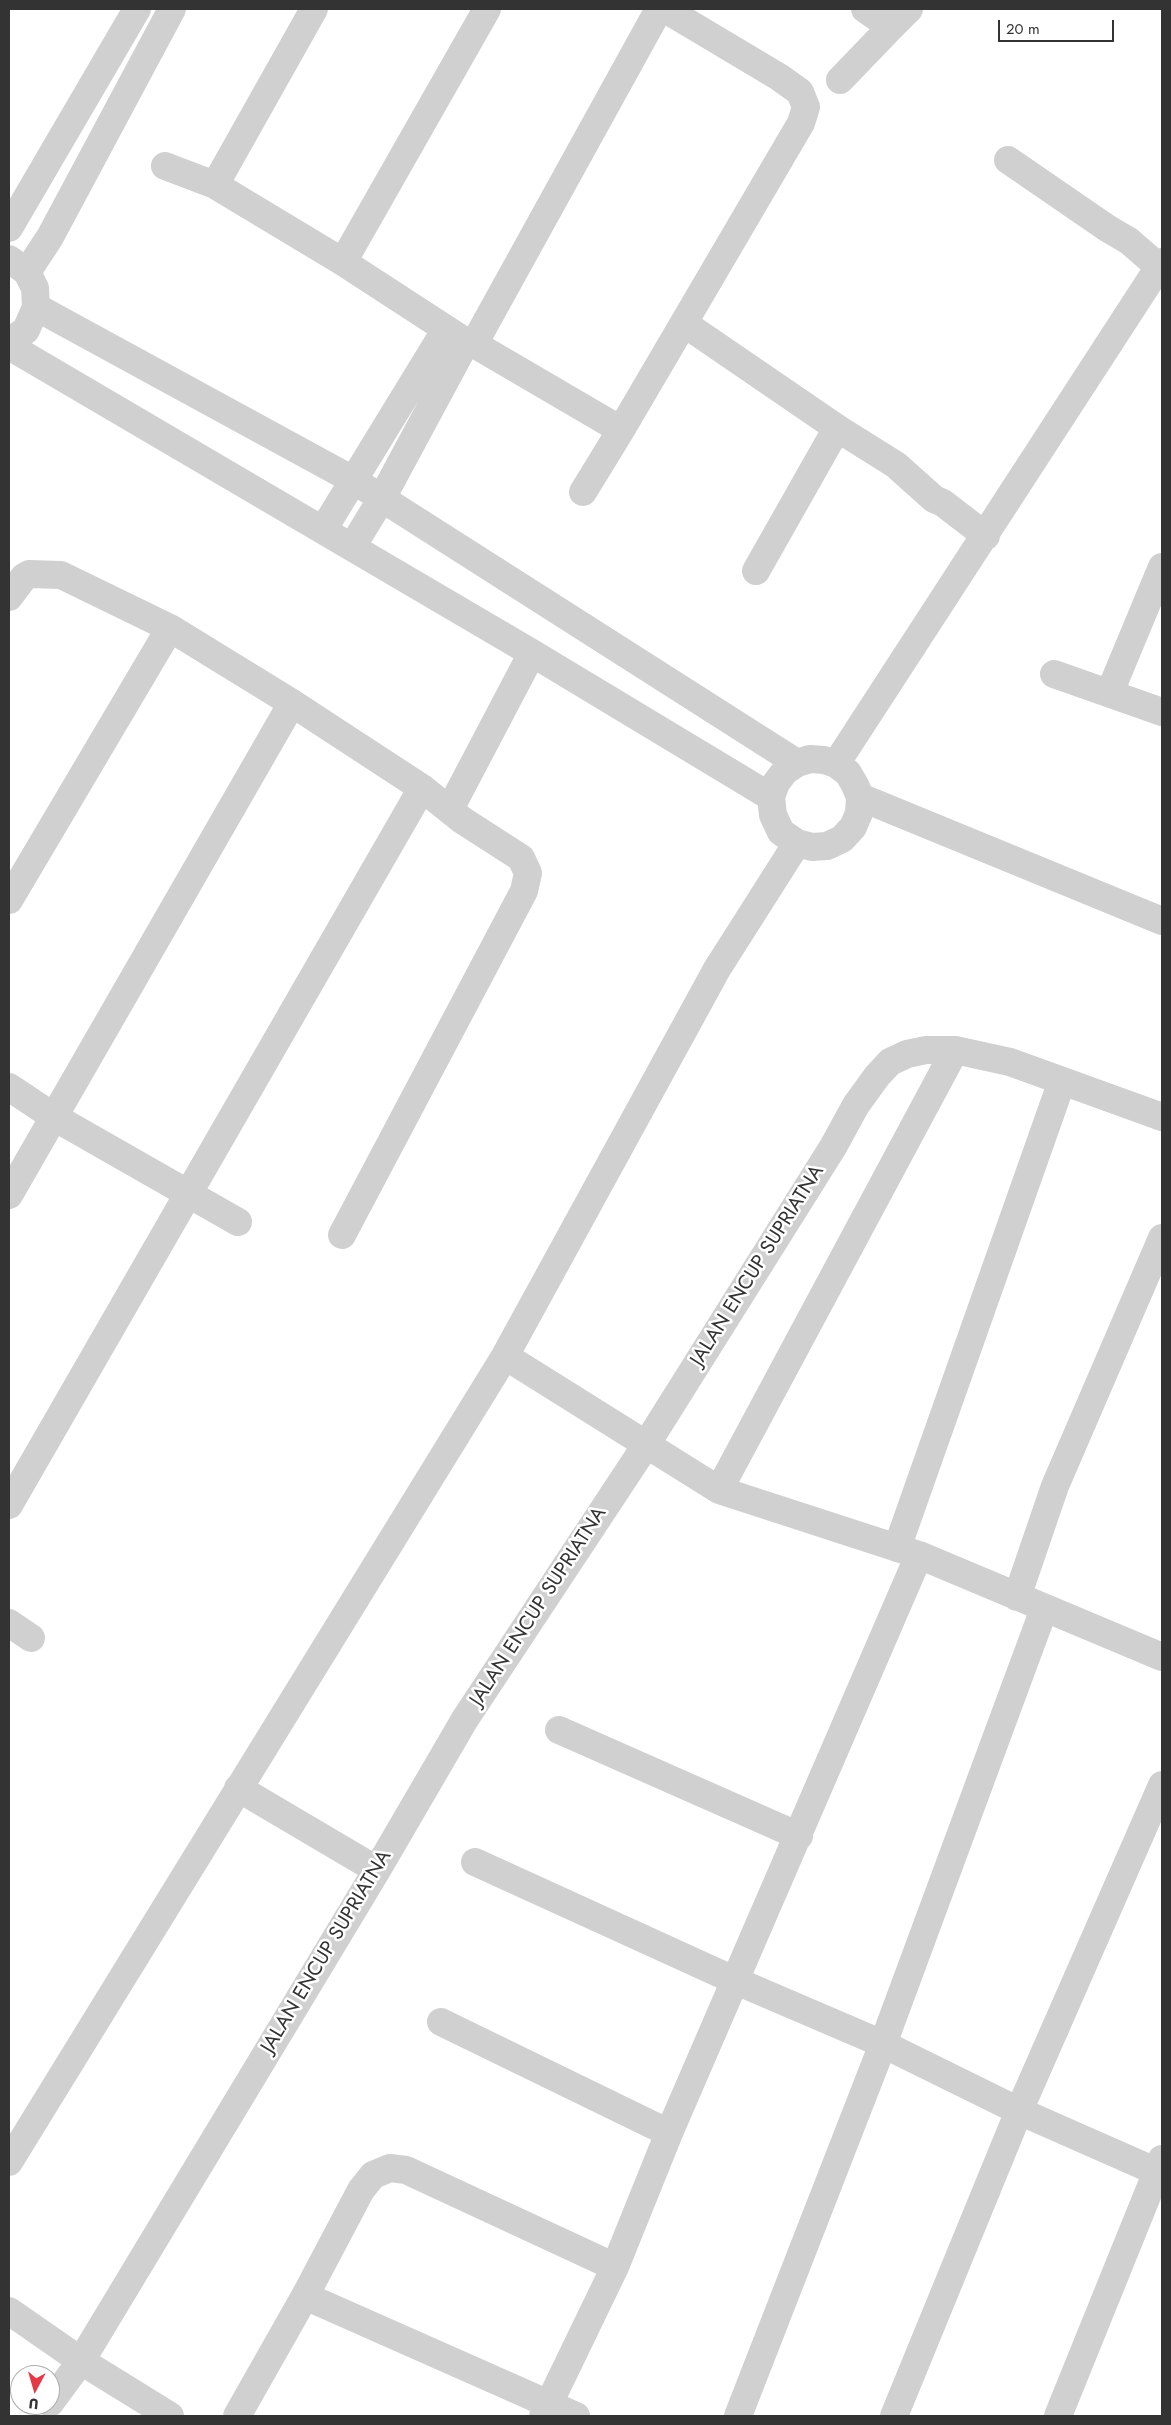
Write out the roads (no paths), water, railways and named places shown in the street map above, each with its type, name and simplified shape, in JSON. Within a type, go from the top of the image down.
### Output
[{"type":"street","points":[[9,228],[137,9]]},
{"type":"street","points":[[9,342],[26,330],[36,307],[35,288],[18,266],[50,238],[172,9]]},
{"type":"street","points":[[215,185],[314,9]]},
{"type":"street","points":[[343,262],[487,9]]},
{"type":"street","points":[[352,547],[382,498],[462,338],[659,9]]},
{"type":"street","points":[[583,492],[622,430],[801,123],[806,102],[800,92],[779,76],[665,9]]},
{"type":"street","points":[[840,80],[900,18],[865,9]]},
{"type":"street","points":[[836,764],[947,592],[986,536],[1161,264],[1008,160]]},
{"type":"street","points":[[165,166],[215,185],[343,262],[462,338],[622,430]]},
{"type":"street","points":[[36,307],[353,480],[797,763]]},
{"type":"street","points":[[684,324],[837,428],[896,465],[934,499],[943,503],[986,536]]},
{"type":"street","points":[[323,530],[353,480],[462,338]]},
{"type":"street","points":[[9,346],[532,653],[771,797]]},
{"type":"street","points":[[756,572],[837,428]]},
{"type":"street","points":[[1110,692],[1162,567]]},
{"type":"street","points":[[9,597],[24,577],[29,574],[61,575],[170,628],[292,703],[422,788],[462,820],[521,858],[528,873],[524,891],[342,1235]]},
{"type":"street","points":[[9,900],[170,628]]},
{"type":"street","points":[[450,809],[532,653]]},
{"type":"street","points":[[1054,674],[1110,692],[1162,712]]},
{"type":"street","points":[[9,1195],[292,703]]},
{"type":"street","points":[[810,759],[824,760],[836,764],[848,773],[860,797],[859,813],[853,827],[842,839],[827,846],[812,847],[797,843],[782,832],[773,815],[771,797],[776,783],[785,771],[797,763],[810,759]]},
{"type":"street","points":[[9,1505],[422,788]]},
{"type":"street","points":[[860,797],[1162,921]]},
{"type":"street","points":[[9,2162],[505,1356],[717,970],[797,843]]},
{"type":"street","name":"JALAN ENCUP SUPRIATNA","points":[[60,2389],[81,2361],[377,1870],[465,1719],[646,1445],[833,1147],[856,1105],[877,1076],[890,1062],[907,1054],[926,1050],[955,1050],[1010,1062],[1162,1117]]},
{"type":"street","points":[[719,1490],[955,1050]]},
{"type":"street","points":[[545,2410],[615,2267],[669,2133],[799,1836],[908,1551],[1062,1081]]},
{"type":"street","points":[[9,1087],[54,1117],[238,1222]]},
{"type":"street","points":[[1017,1598],[1056,1486],[1162,1238]]},
{"type":"street","points":[[505,1356],[719,1490],[908,1551],[1017,1598],[1162,1656]]},
{"type":"street","points":[[738,2416],[883,2044],[1044,1609]]},
{"type":"street","points":[[9,1623],[31,1638]]},
{"type":"street","points":[[559,1730],[799,1836]]},
{"type":"street","points":[[894,2416],[1019,2111],[1162,1785]]},
{"type":"street","points":[[238,1788],[377,1870]]},
{"type":"street","points":[[475,1862],[736,1981],[883,2044],[1019,2111],[1160,2169],[1058,2416]]},
{"type":"street","points":[[441,2022],[669,2133]]},
{"type":"street","points":[[237,2416],[305,2296],[361,2190],[373,2175],[390,2168],[406,2170],[615,2267]]},
{"type":"street","points":[[305,2296],[545,2410],[576,2416]]},
{"type":"street","points":[[9,2311],[81,2361],[170,2416]]}]
